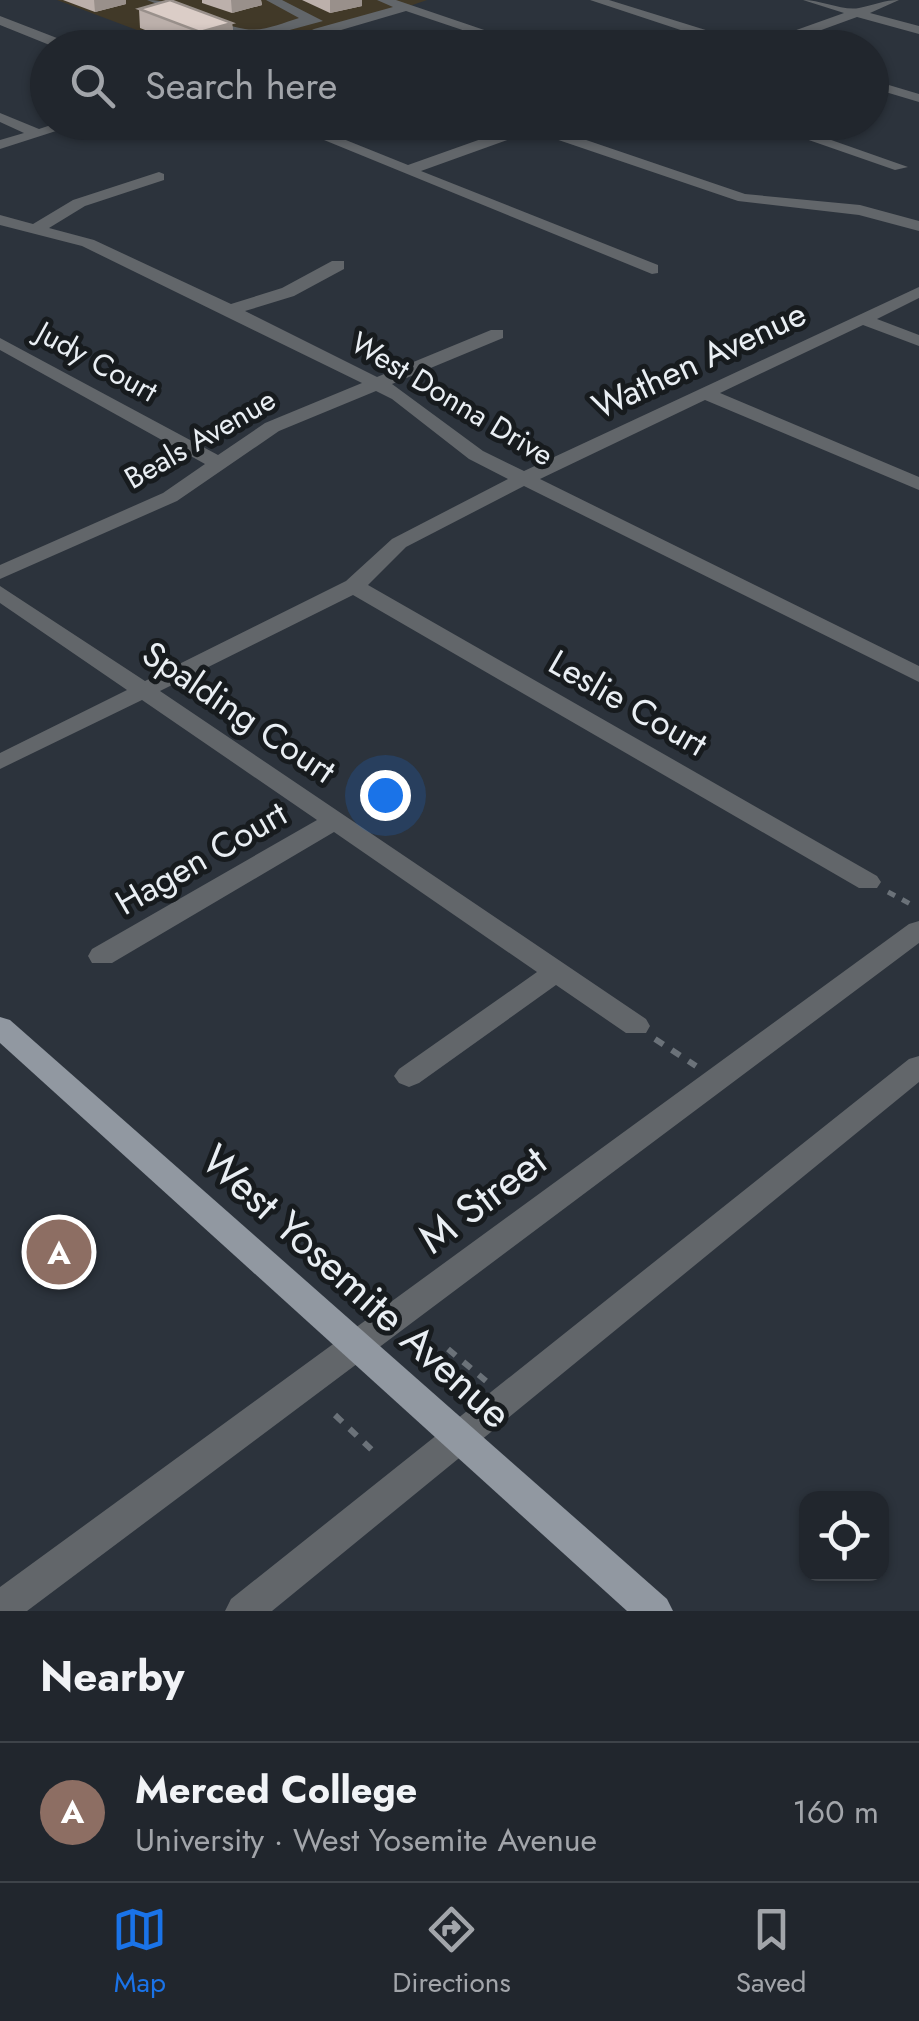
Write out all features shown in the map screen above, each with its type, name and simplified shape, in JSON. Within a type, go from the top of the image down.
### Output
[{"type":"main road","name":"West Yosemite Avenue","points":[[0,1027],[654,1611]]},
{"type":"street","points":[[156,0],[238,30]]},
{"type":"street","points":[[172,7],[198,0]]},
{"type":"street","points":[[272,0],[311,18],[342,26]]},
{"type":"street","points":[[383,0],[474,30]]},
{"type":"street","points":[[596,0],[692,30]]},
{"type":"street","points":[[809,0],[919,30]]},
{"type":"street","points":[[808,30],[893,0]]},
{"type":"street","points":[[331,30],[404,8]]},
{"type":"street","points":[[226,27],[290,10]]},
{"type":"street","points":[[268,30],[311,18]]},
{"type":"street","points":[[0,20],[30,32]]},
{"type":"street","points":[[889,89],[919,98]]},
{"type":"street","points":[[0,117],[30,130]]},
{"type":"street","points":[[0,145],[30,136]]},
{"type":"street","points":[[332,140],[652,270]]},
{"type":"street","points":[[408,170],[489,140]]},
{"type":"street","points":[[578,140],[743,198],[860,210],[919,226]]},
{"type":"street","points":[[818,140],[900,167]]},
{"type":"street","points":[[36,228],[79,203],[158,176]]},
{"type":"street","name":"West Donna Drive","points":[[0,220],[108,251],[230,310],[398,395],[476,455],[919,675]]},
{"type":"street","points":[[230,310],[288,292],[338,265]]},
{"type":"street","name":"Wathen Avenue","points":[[0,762],[354,586],[416,531],[919,292]]},
{"type":"street","points":[[862,319],[919,340]]},
{"type":"street","name":"Beals Avenue","points":[[0,573],[170,498],[272,427],[497,334]]},
{"type":"street","name":"Judy Court","points":[[0,343],[217,463]]},
{"type":"street","points":[[704,393],[919,484]]},
{"type":"street","name":"Leslie Court","points":[[354,586],[868,882]]},
{"type":"street","name":"Spalding Court","points":[[0,592],[636,1026]]},
{"type":"street","name":"Hagen Court","points":[[102,956],[336,820]]},
{"type":"street","name":"M Street","points":[[0,1609],[360,1346],[917,919]]},
{"type":"street","points":[[408,1076],[556,972]]},
{"type":"street","points":[[244,1611],[919,1066]]},
{"type":"path","points":[[868,882],[917,919]]},
{"type":"path","points":[[636,1026],[698,1067]]},
{"type":"path","points":[[448,1349],[486,1381]]},
{"type":"path","points":[[335,1415],[373,1451]]},
{"type":"shaded area","points":[[57,0],[427,0],[341,30],[137,30]]},
{"type":"building","points":[[170,0],[232,23],[195,30],[139,9]]},
{"type":"place","name":"Merced College","points":[[59,1252]]}]
